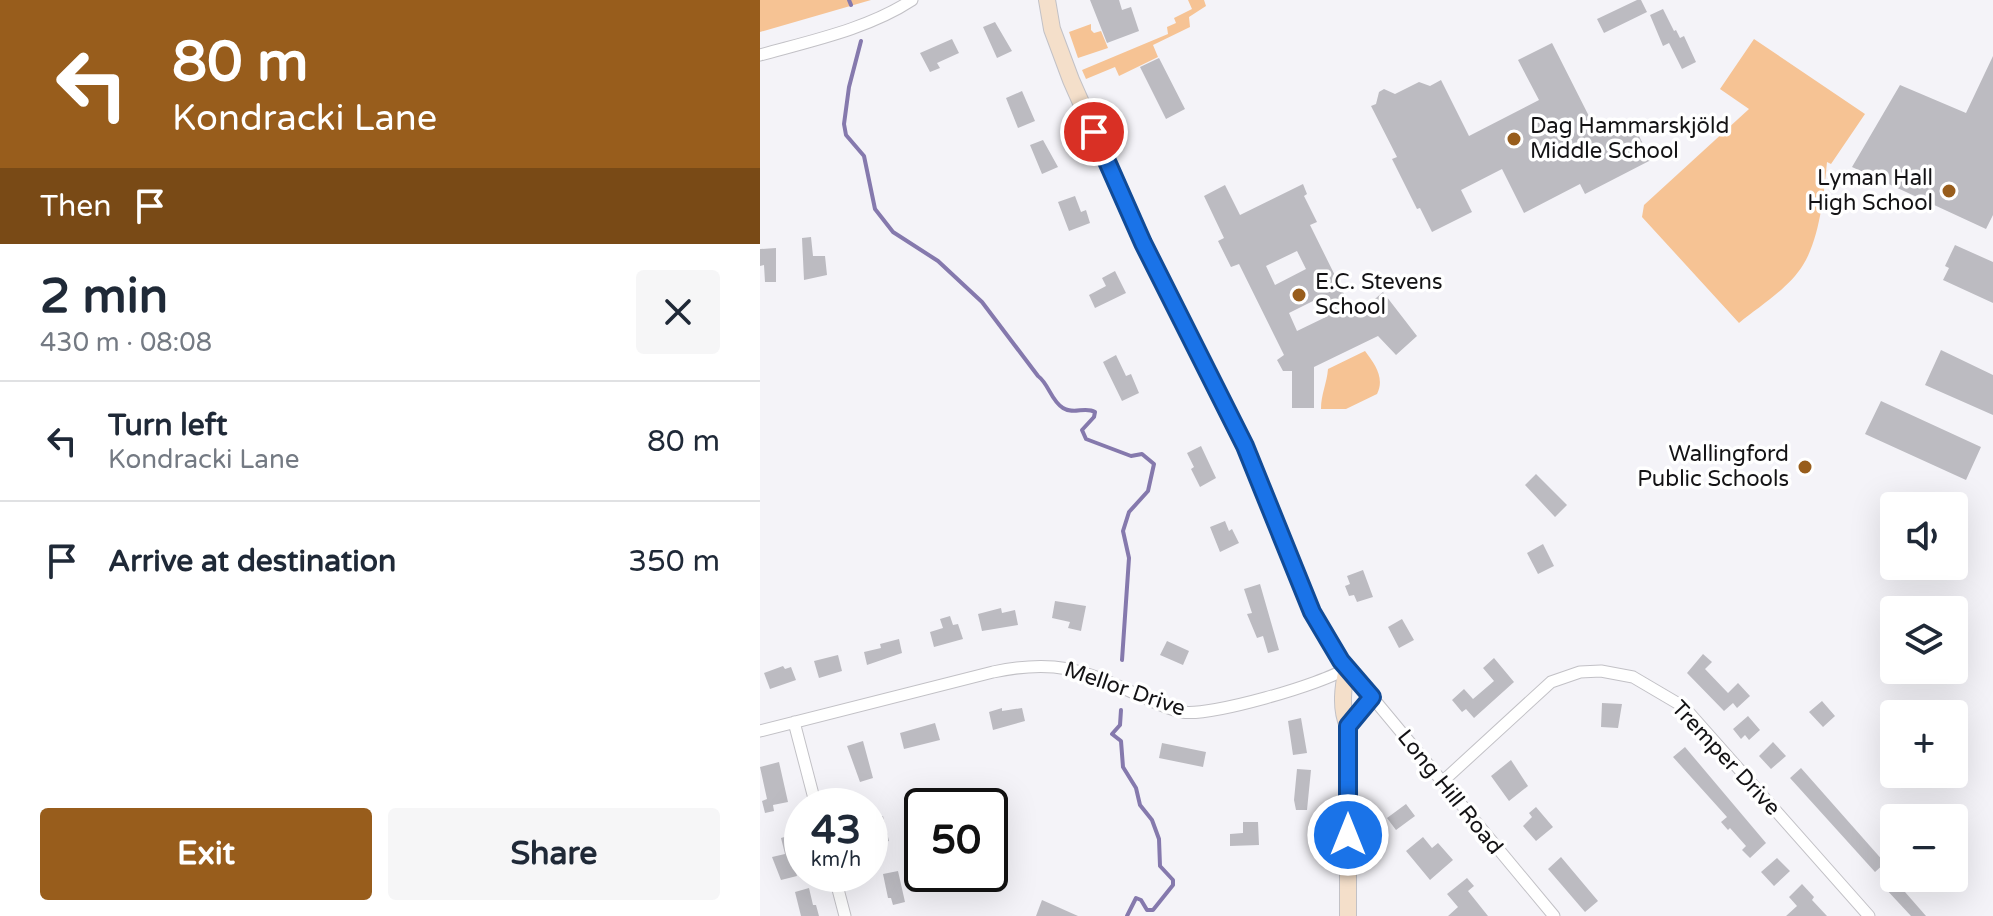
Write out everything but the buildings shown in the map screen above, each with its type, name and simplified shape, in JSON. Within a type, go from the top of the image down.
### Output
[{"type":"main road","name":"Long Hill Road","points":[[1047,0],[1062,60],[1125,204],[1245,446],[1312,612],[1347,668],[1372,697]]},
{"type":"main road","points":[[1347,668],[1343,692],[1344,716],[1348,726],[1348,916]]},
{"type":"main road","points":[[1348,726],[1372,697]]},
{"type":"street","points":[[760,55],[839,32],[912,0]]},
{"type":"street","name":"Mellor Drive","points":[[760,731],[993,672],[1029,666],[1076,669],[1172,710],[1190,713],[1221,709],[1323,681],[1347,668]]},
{"type":"street","name":"Tremper Drive","points":[[1442,782],[1551,682],[1580,672],[1601,671],[1633,677],[1684,707],[1869,916]]},
{"type":"street","name":"Long Hill Road","points":[[1372,697],[1554,916]]},
{"type":"street","points":[[794,722],[811,788]]},
{"type":"street","points":[[839,892],[845,916]]},
{"type":"shaded area","points":[[760,0],[871,0],[760,32]]},
{"type":"shaded area","points":[[1188,0],[1204,0],[1206,6],[1189,17],[1190,27],[1153,45],[1158,57],[1119,76],[1115,67],[1086,79],[1082,70],[1168,34],[1167,27],[1176,23],[1174,18],[1192,9]]},
{"type":"shaded area","points":[[1091,24],[1094,33],[1101,31],[1108,48],[1078,58],[1069,32]]},
{"type":"shaded area","points":[[1754,39],[1865,114],[1831,164],[1827,162],[1817,229],[1803,265],[1782,289],[1739,323],[1642,217],[1644,205],[1749,109],[1720,89]]},
{"type":"shaded area","points":[[1365,351],[1379,377],[1377,394],[1346,409],[1321,409],[1328,369]]},
{"type":"waterway","points":[[849,0],[851,5]]},
{"type":"waterway","points":[[861,41],[849,87],[844,124],[846,135],[864,156],[875,209],[893,232],[938,261],[982,302],[1059,405],[1067,410],[1095,412],[1082,430],[1086,439],[1131,456],[1142,454],[1154,464],[1148,491],[1129,512],[1123,531],[1129,558],[1122,660]]},
{"type":"waterway","points":[[1121,710],[1120,725],[1112,734],[1121,741],[1123,767],[1159,839],[1160,866],[1173,880],[1173,885],[1153,910],[1147,910],[1136,898],[1127,916]]},
{"type":"place","name":"Dag Hammarskjöld Middle School","points":[[1514,139]]},
{"type":"place","name":"Lyman Hall High School","points":[[1949,191]]},
{"type":"place","name":"E.C. Stevens School","points":[[1299,295]]},
{"type":"place","name":"Wallingford Public Schools","points":[[1805,467]]},
{"type":"route","points":[[1094,132],[1143,243],[1245,446],[1312,612],[1341,661],[1372,697],[1348,726],[1348,835]]}]
